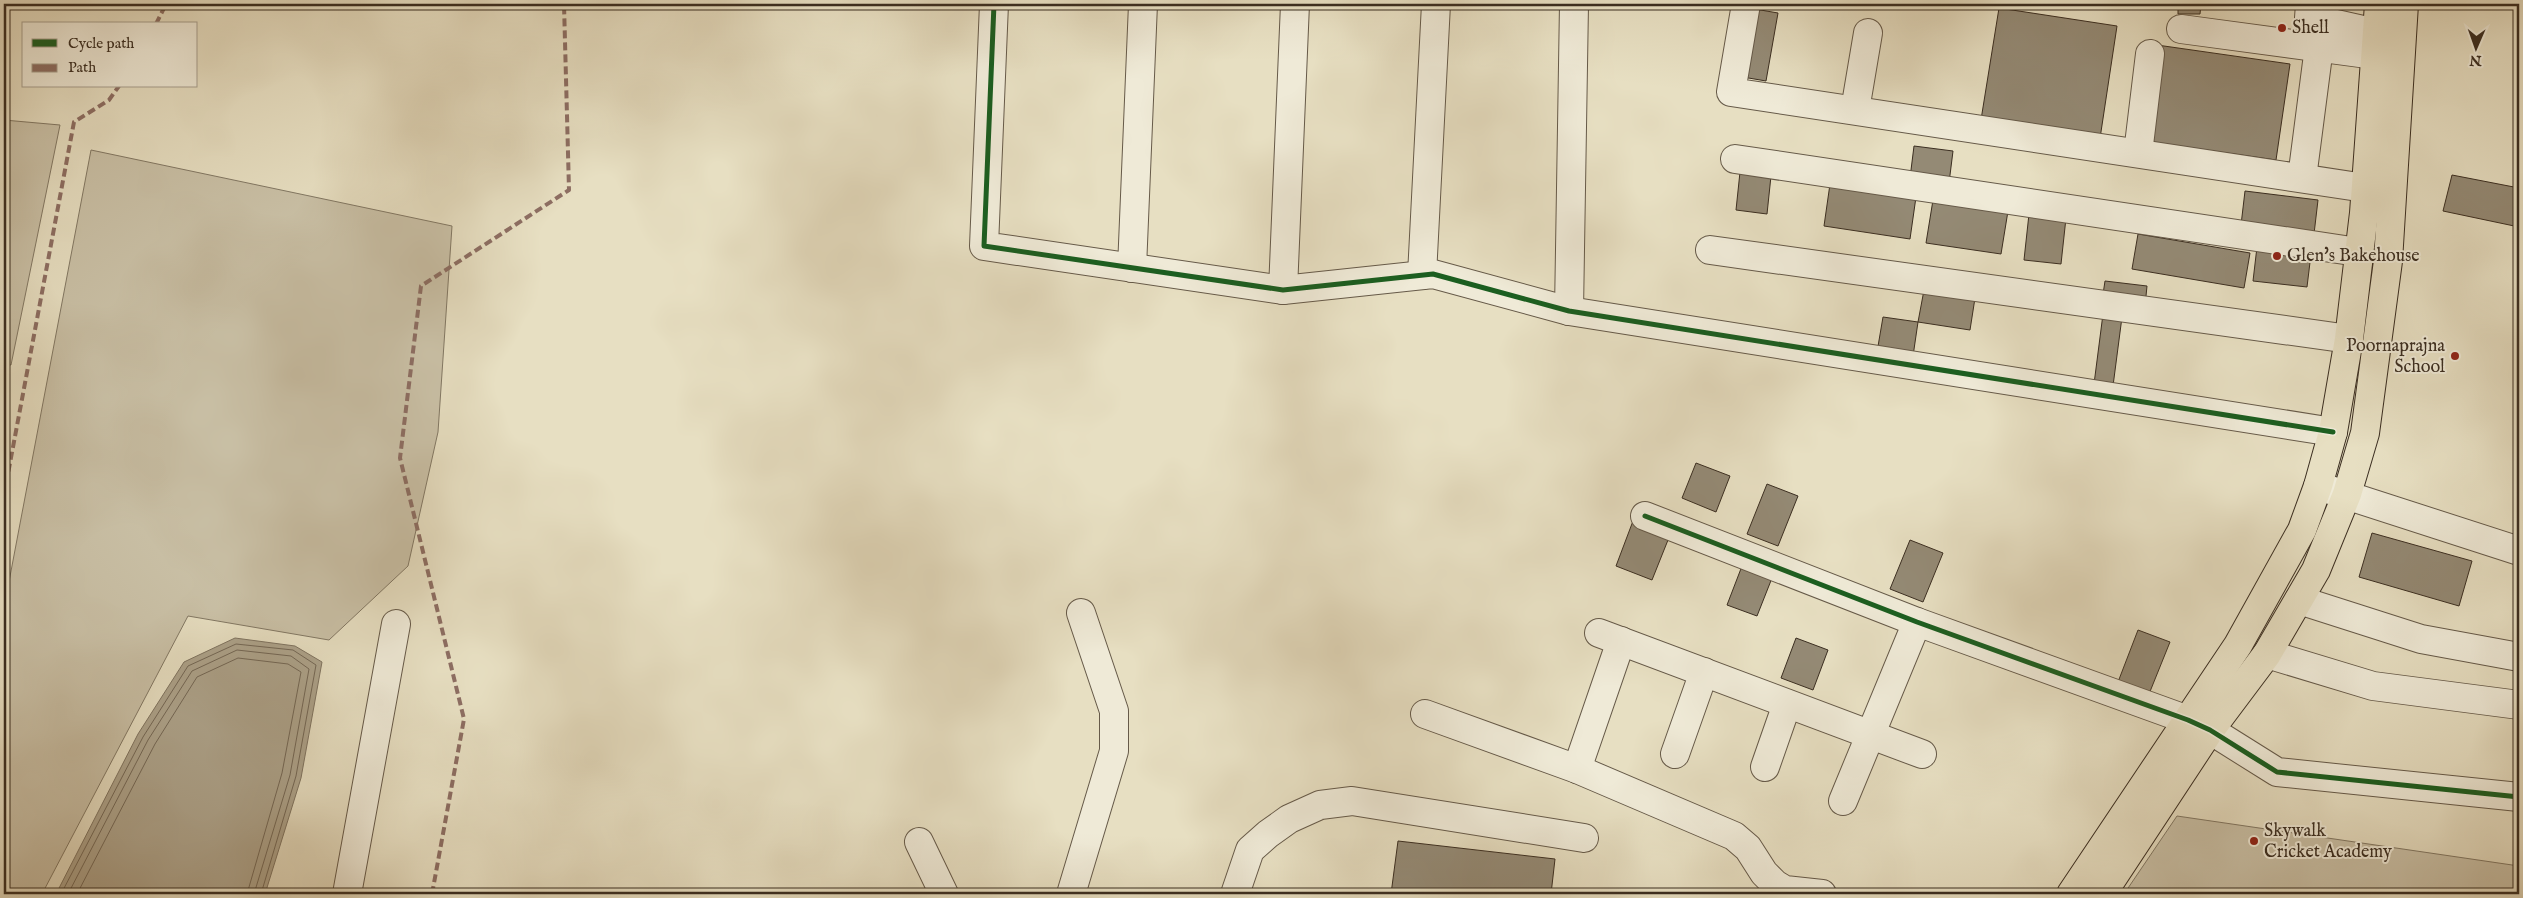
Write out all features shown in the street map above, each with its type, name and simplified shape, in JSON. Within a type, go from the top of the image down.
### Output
[{"type":"main road","points":[[2102,894],[2199,725],[2238,644],[2302,530],[2318,486],[2333,432],[2349,339],[2364,200],[2379,4]]},
{"type":"main road","points":[[2070,894],[2199,725],[2267,654],[2316,570],[2347,494],[2365,433],[2388,262],[2404,4]]},
{"type":"main road","points":[[2364,200],[2392,217]]},
{"type":"street","points":[[994,4],[984,246],[1284,290],[1433,274],[1569,311],[2333,432]]},
{"type":"street","points":[[1132,268],[1143,4]]},
{"type":"street","points":[[1284,290],[1295,4]]},
{"type":"street","points":[[1422,275],[1436,4]]},
{"type":"street","points":[[1569,311],[1574,4]]},
{"type":"street","points":[[1746,4],[1731,92],[2302,178],[2364,200]]},
{"type":"street","points":[[2310,4],[2308,18],[2376,44]]},
{"type":"street","points":[[2181,29],[2319,47],[2376,44]]},
{"type":"street","points":[[1855,110],[1868,33]]},
{"type":"street","points":[[2302,178],[2319,47]]},
{"type":"street","points":[[2138,153],[2150,54]]},
{"type":"street","points":[[1735,159],[2358,252]]},
{"type":"street","points":[[1710,250],[2349,339]]},
{"type":"street","points":[[2318,486],[2519,551]]},
{"type":"street","points":[[1646,516],[1917,622],[2199,725],[2278,772],[2519,797]]},
{"type":"street","points":[[2299,600],[2421,639],[2519,657]]},
{"type":"street","points":[[1071,894],[1114,751],[1114,711],[1081,613]]},
{"type":"street","points":[[1843,800],[1917,622]]},
{"type":"street","points":[[347,894],[396,624]]},
{"type":"street","points":[[1577,768],[1610,637],[1922,754]]},
{"type":"street","points":[[2267,654],[2373,686],[2519,705]]},
{"type":"street","points":[[1675,754],[1704,672]]},
{"type":"street","points":[[1765,767],[1787,704]]},
{"type":"street","points":[[1425,714],[1577,768],[1734,836],[1748,848],[1764,873],[1775,884],[1785,890],[1822,894]]},
{"type":"street","points":[[1235,894],[1250,850],[1289,819],[1320,805],[1352,801],[1584,838]]},
{"type":"street","points":[[919,842],[944,894]]},
{"type":"shaded area","points":[[4,120],[60,125],[11,365],[4,364]]},
{"type":"shaded area","points":[[91,150],[452,226],[438,432],[408,566],[329,640],[188,616],[42,894],[4,889],[4,608]]},
{"type":"shaded area","name":"Skywalk Cricket Academy","points":[[2177,816],[2519,866],[2519,894],[2124,894]]},
{"type":"water","points":[[235,638],[295,646],[322,662],[301,778],[265,894],[56,894],[138,734],[184,662]]},
{"type":"building","points":[[2178,4],[2201,4],[2200,14],[2178,14]]},
{"type":"building","points":[[1749,8],[1778,13],[1766,81],[1737,76]]},
{"type":"building","points":[[1999,8],[2117,26],[2099,145],[1980,126]]},
{"type":"building","points":[[2157,45],[2290,64],[2276,160],[2142,141]]},
{"type":"building","points":[[1914,146],[1953,151],[1949,183],[1910,178]]},
{"type":"building","points":[[1740,172],[1771,176],[1767,214],[1736,210]]},
{"type":"building","points":[[2452,175],[2519,188],[2519,227],[2443,211]]},
{"type":"building","points":[[1830,184],[1916,197],[1910,239],[1824,226]]},
{"type":"building","points":[[2245,191],[2318,200],[2314,234],[2241,225]]},
{"type":"building","points":[[1933,200],[2008,211],[2001,254],[1926,243]]},
{"type":"building","points":[[2029,214],[2066,218],[2061,264],[2024,260]]},
{"type":"building","points":[[2138,234],[2250,253],[2244,288],[2132,269]]},
{"type":"building","points":[[2257,247],[2311,254],[2307,287],[2253,281]]},
{"type":"building","points":[[2105,281],[2147,286],[2145,306],[2102,301]]},
{"type":"building","points":[[1924,290],[1975,298],[1970,330],[1918,322]]},
{"type":"building","points":[[2103,314],[2122,317],[2113,386],[2094,384]]},
{"type":"building","points":[[1883,317],[1918,322],[1912,363],[1876,358]]},
{"type":"building","points":[[1696,463],[1730,476],[1716,512],[1682,498]]},
{"type":"building","points":[[1767,484],[1798,496],[1778,546],[1747,534]]},
{"type":"building","points":[[1633,521],[1670,535],[1652,580],[1616,566]]},
{"type":"building","points":[[2372,533],[2472,561],[2459,606],[2359,577]]},
{"type":"building","points":[[1910,540],[1943,553],[1923,602],[1890,589]]},
{"type":"building","points":[[1742,566],[1772,578],[1757,616],[1727,605]]},
{"type":"building","points":[[2138,630],[2170,642],[2149,694],[2118,682]]},
{"type":"building","points":[[1796,638],[1828,650],[1813,690],[1781,678]]},
{"type":"building","points":[[1398,841],[1555,859],[1551,894],[1391,894]]},
{"type":"marked path","points":[[157,22],[166,4]]},
{"type":"marked path","points":[[432,894],[464,719],[400,458],[421,286],[569,190],[564,4]]},
{"type":"marked path","points":[[4,495],[74,122],[109,100],[118,88]]},
{"type":"cycle path","points":[[994,4],[984,246],[1283,290],[1433,274],[1569,311],[2333,432]]},
{"type":"cycle path","points":[[1645,516],[1917,622],[2188,720],[2210,730],[2277,772],[2519,797]]},
{"type":"place","name":"Shell","points":[[2282,28]]},
{"type":"place","name":"Glen's Bakehouse","points":[[2277,256]]},
{"type":"place","name":"Poornaprajna School","points":[[2455,356]]},
{"type":"place","name":"Skywalk Cricket Academy","points":[[2254,841]]}]
